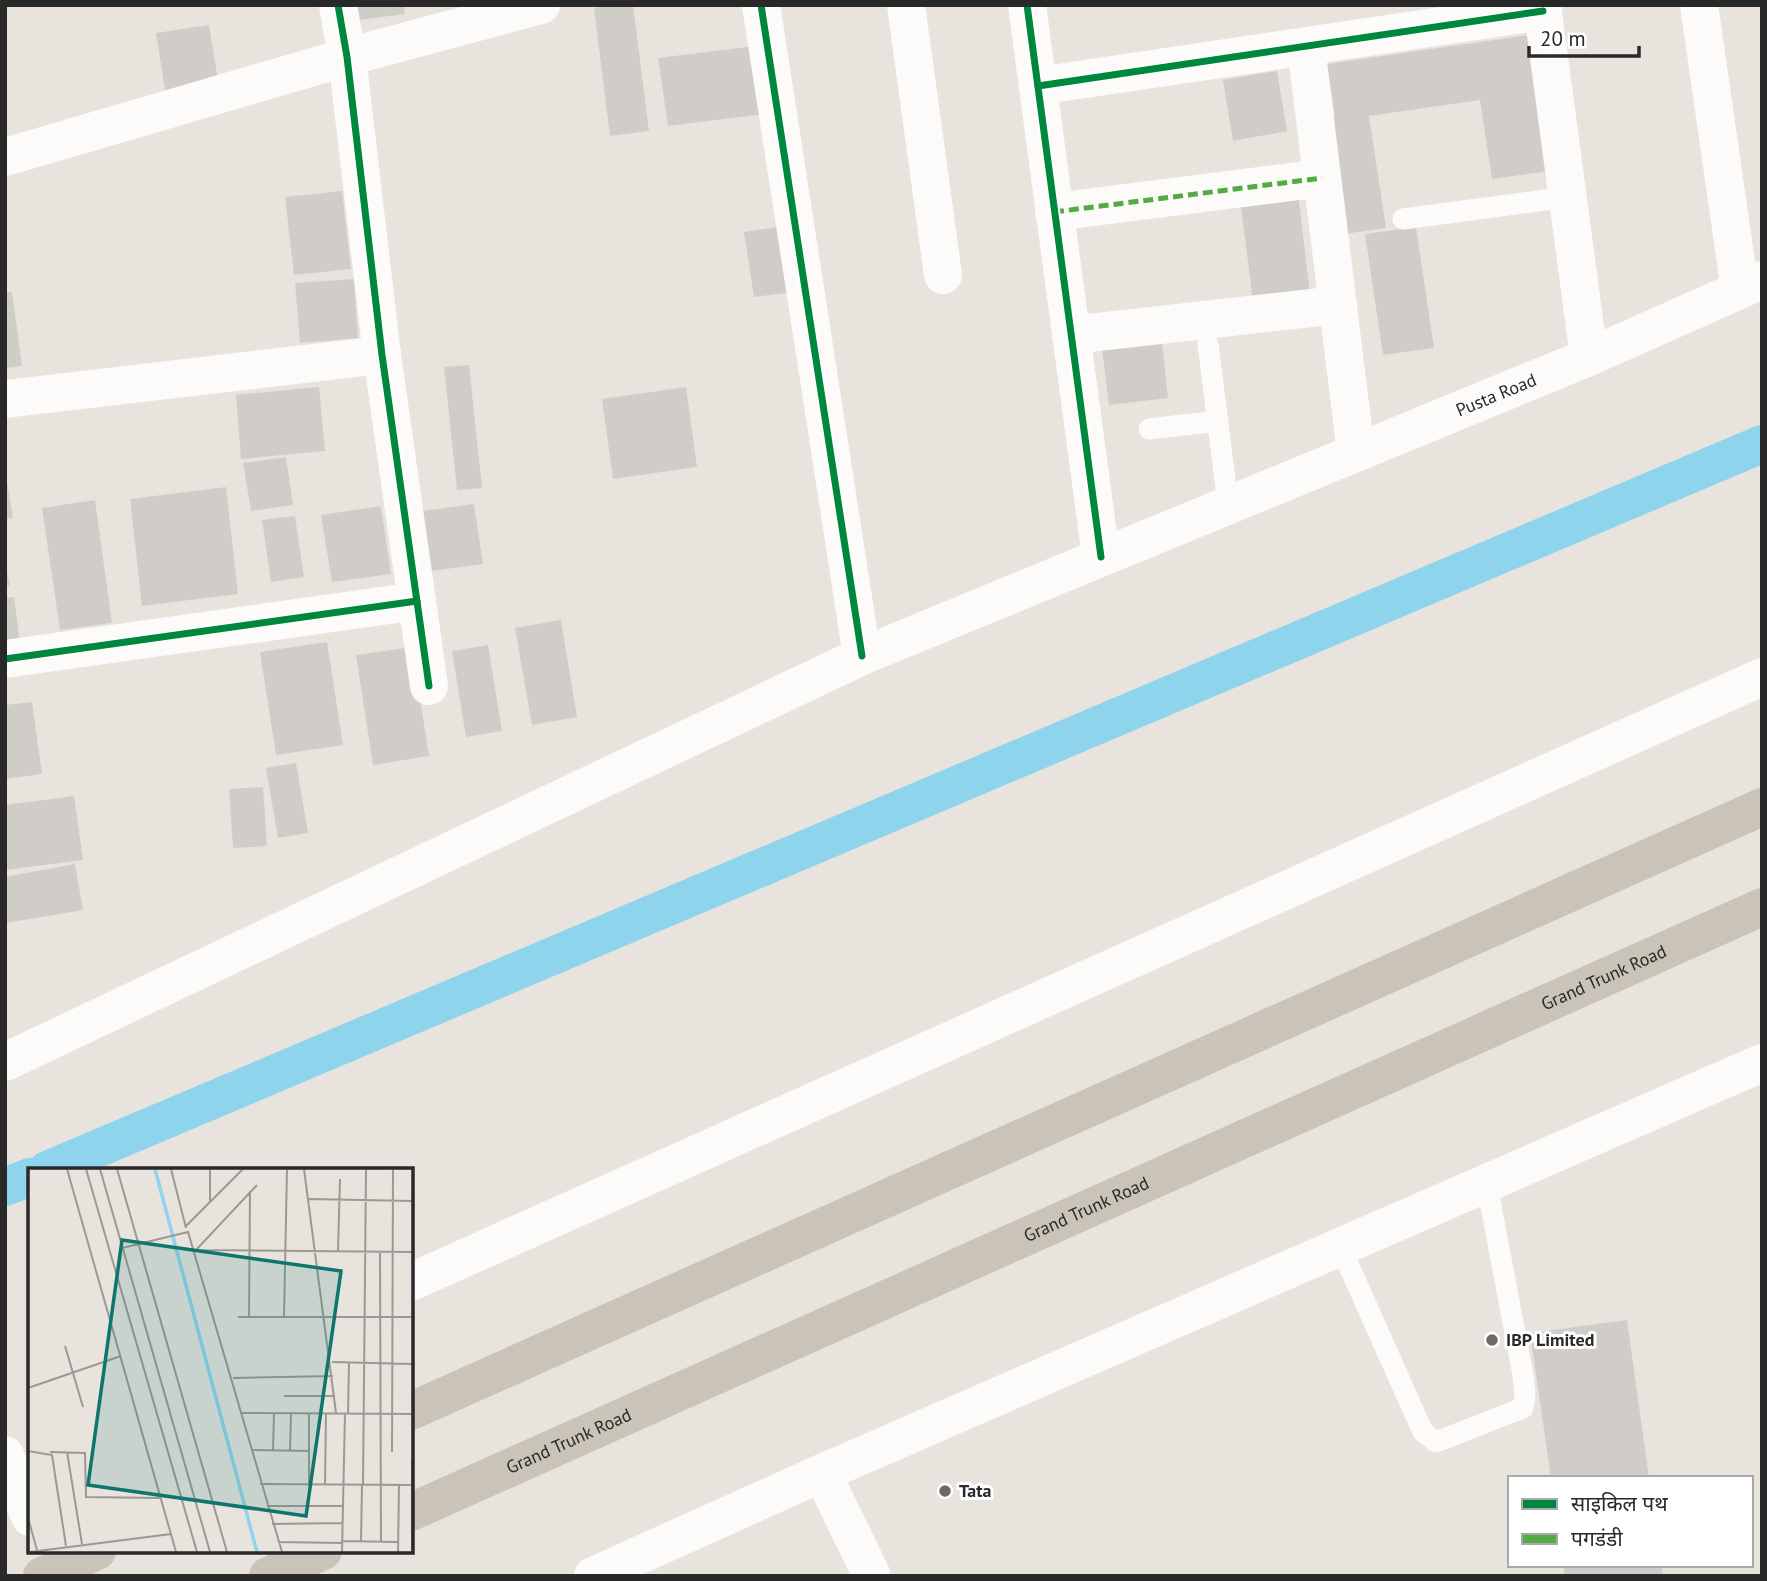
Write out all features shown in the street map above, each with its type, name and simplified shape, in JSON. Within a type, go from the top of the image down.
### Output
[{"type":"highway","points":[[413,1410],[1762,807]]},
{"type":"highway","name":"Grand Trunk Road","points":[[413,1511],[1762,907]]},
{"type":"highway","points":[[46,1566],[90,1553]]},
{"type":"highway","points":[[268,1576],[319,1553]]},
{"type":"street","points":[[338,5],[382,355],[429,685]]},
{"type":"street","points":[[5,158],[346,57],[541,5]]},
{"type":"street","points":[[761,5],[862,656]]},
{"type":"street","points":[[906,5],[943,275]]},
{"type":"street","points":[[1027,5],[1101,557]]},
{"type":"street","points":[[1699,5],[1751,285]]},
{"type":"street","points":[[1038,86],[1542,8],[1590,357]]},
{"type":"street","points":[[1306,46],[1356,453]]},
{"type":"street","points":[[1054,212],[1322,178]]},
{"type":"street","name":"Pusta Road","points":[[5,1062],[862,656],[1590,357],[1751,285]]},
{"type":"street","points":[[1071,335],[1338,305]]},
{"type":"street","points":[[5,399],[382,355]]},
{"type":"street","points":[[5,659],[417,601]]},
{"type":"street","points":[[413,1281],[1762,677]]},
{"type":"street","points":[[593,1576],[822,1473],[1762,1063]]},
{"type":"street","points":[[12,1459],[28,1511]]},
{"type":"street","points":[[822,1473],[872,1576]]},
{"type":"lane","points":[[1403,219],[1568,197]]},
{"type":"lane","points":[[1208,344],[1228,504]]},
{"type":"lane","points":[[1149,429],[1218,421]]},
{"type":"lane","points":[[1340,1246],[1423,1432],[1436,1442],[1523,1408],[1523,1375],[1487,1185]]},
{"type":"building","points":[[350,5],[404,5],[405,14],[352,21]]},
{"type":"building","points":[[633,5],[649,131],[610,136],[594,8]]},
{"type":"building","points":[[209,25],[220,93],[167,102],[156,33]]},
{"type":"building","points":[[1530,35],[1550,171],[1492,179],[1480,100],[1369,116],[1386,228],[1337,235],[1320,117],[1335,115],[1327,64]]},
{"type":"building","points":[[755,46],[764,114],[668,126],[658,58]]},
{"type":"building","points":[[1277,71],[1287,131],[1233,141],[1223,80]]},
{"type":"building","points":[[1297,185],[1310,294],[1253,301],[1239,192]]},
{"type":"building","points":[[342,191],[351,269],[294,275],[285,197]]},
{"type":"building","points":[[785,226],[794,292],[754,297],[744,232]]},
{"type":"building","points":[[1416,227],[1434,348],[1383,355],[1365,234]]},
{"type":"building","points":[[354,279],[358,338],[300,343],[295,283]]},
{"type":"building","points":[[12,292],[22,366],[5,368],[5,293]]},
{"type":"building","points":[[1161,334],[1168,398],[1109,405],[1101,341]]},
{"type":"building","points":[[469,365],[482,488],[457,490],[444,367]]},
{"type":"building","points":[[319,387],[325,451],[241,459],[236,395]]},
{"type":"building","points":[[686,387],[697,467],[613,479],[602,399]]},
{"type":"building","points":[[286,457],[293,505],[251,511],[243,463]]},
{"type":"building","points":[[5,469],[13,518],[5,519]]},
{"type":"building","points":[[226,487],[238,594],[142,606],[130,499]]},
{"type":"building","points":[[95,500],[112,623],[60,630],[42,508]]},
{"type":"building","points":[[474,504],[483,564],[424,572],[416,512]]},
{"type":"building","points":[[381,506],[391,574],[332,582],[321,515]]},
{"type":"building","points":[[295,516],[304,577],[271,582],[262,520]]},
{"type":"building","points":[[5,563],[10,585],[5,586]]},
{"type":"building","points":[[14,597],[20,642],[5,644],[5,598]]},
{"type":"building","points":[[561,620],[577,717],[532,725],[515,628]]},
{"type":"building","points":[[327,642],[343,745],[276,755],[260,652]]},
{"type":"building","points":[[488,645],[502,731],[466,737],[452,651]]},
{"type":"building","points":[[412,647],[429,756],[373,765],[356,655]]},
{"type":"building","points":[[32,702],[42,774],[5,779],[5,705]]},
{"type":"building","points":[[296,763],[308,833],[278,838],[266,768]]},
{"type":"building","points":[[263,787],[267,846],[233,848],[229,789]]},
{"type":"building","points":[[74,796],[83,860],[5,870],[5,805]]},
{"type":"building","points":[[75,864],[83,910],[5,923],[5,877]]},
{"type":"building","points":[[1627,1320],[1649,1476],[1551,1476],[1530,1333]]},
{"type":"building","points":[[1563,1567],[1662,1567],[1663,1576],[1565,1576]]},
{"type":"waterway","points":[[52,1168],[1762,444]]},
{"type":"waterway","points":[[5,1187],[28,1178]]},
{"type":"marked path","points":[[1054,212],[1322,178]]},
{"type":"cycle path","points":[[338,5],[347,57],[382,355],[429,686]]},
{"type":"cycle path","points":[[761,5],[862,656]]},
{"type":"cycle path","points":[[1027,5],[1101,557]]},
{"type":"cycle path","points":[[1038,86],[1543,11]]},
{"type":"cycle path","points":[[5,659],[417,601]]},
{"type":"place","name":"IBP Limited","points":[[1492,1340]]},
{"type":"place","name":"Tata","points":[[945,1491]]}]
